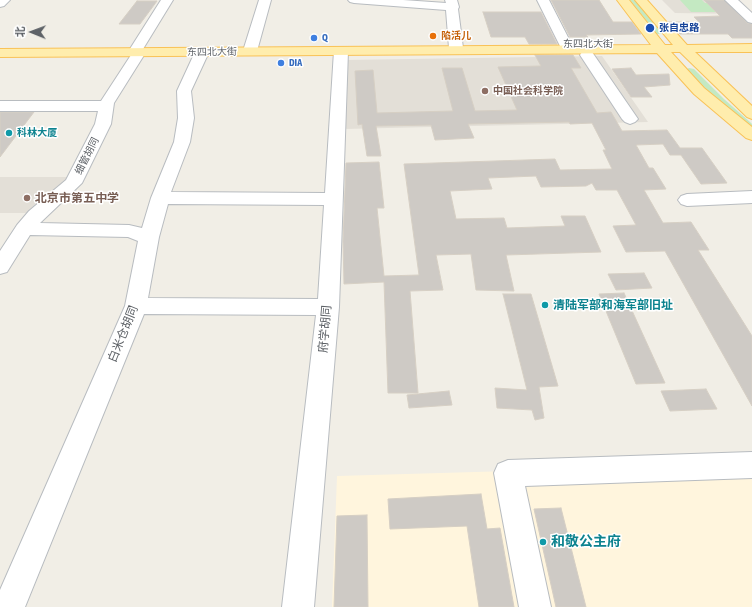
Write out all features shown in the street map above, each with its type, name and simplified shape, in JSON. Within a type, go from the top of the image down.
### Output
[{"type":"main road","points":[[623,0],[659,46],[699,91],[752,135]]},
{"type":"main road","points":[[641,0],[682,46],[752,114]]},
{"type":"main road","name":"东四北大街","points":[[682,46],[752,43]]},
{"type":"main road","name":"东四北大街","points":[[0,52],[341,51],[456,48],[493,44],[752,48]]},
{"type":"main road","name":"东四北大街","points":[[425,49],[659,46]]},
{"type":"street","points":[[0,4],[4,0]]},
{"type":"street","name":"细管胡同","points":[[0,267],[24,229],[36,215],[73,183],[103,124],[107,103],[167,0]]},
{"type":"street","points":[[250,51],[265,0]]},
{"type":"street","points":[[354,0],[452,4],[456,48]]},
{"type":"street","points":[[543,0],[566,45]]},
{"type":"street","points":[[731,0],[752,19]]},
{"type":"street","name":"府学胡同","points":[[298,607],[328,307],[341,51]]},
{"type":"street","name":"白米仓胡同","points":[[9,607],[136,306],[149,237],[160,198],[182,142],[186,118],[184,91],[202,52]]},
{"type":"street","points":[[587,55],[630,119]]},
{"type":"street","points":[[0,106],[106,106]]},
{"type":"street","points":[[160,198],[333,199]]},
{"type":"street","points":[[687,200],[752,198]]},
{"type":"street","points":[[24,229],[128,231],[149,237]]},
{"type":"street","points":[[136,306],[328,307]]},
{"type":"street","points":[[534,607],[508,473],[752,466]]},
{"type":"shaded area","points":[[662,0],[725,0],[741,14],[675,13]]},
{"type":"shaded area","name":"中国社会科学院","points":[[602,56],[648,122],[344,129],[345,60]]},
{"type":"shaded area","name":"北京市第五中学","points":[[0,177],[72,177],[30,213],[0,213]]},
{"type":"shaded area","name":"和敬公主府","points":[[752,464],[752,607],[332,607],[337,476]]},
{"type":"green space","points":[[630,0],[634,0],[641,7],[662,34],[657,34]]},
{"type":"green space","points":[[680,0],[702,0],[705,3],[727,3],[737,12],[691,12]]},
{"type":"green space","points":[[687,69],[694,69],[752,124],[752,131],[712,96]]},
{"type":"building","points":[[551,0],[599,0],[613,22],[632,22],[641,34],[586,35],[588,37],[570,37]]},
{"type":"building","points":[[704,0],[724,0],[747,23],[752,24],[752,38],[732,38],[728,34],[680,34],[668,22],[699,22],[694,17],[720,16]]},
{"type":"building","points":[[137,1],[157,1],[140,24],[119,24]]},
{"type":"building","points":[[483,12],[541,12],[557,44],[529,44],[525,37],[491,37]]},
{"type":"building","points":[[535,55],[573,55],[581,68],[571,68],[597,113],[611,112],[622,131],[667,130],[680,148],[702,148],[727,183],[701,184],[681,155],[670,155],[663,144],[636,145],[649,168],[653,168],[666,189],[644,190],[663,223],[691,222],[709,250],[698,250],[752,336],[752,406],[665,251],[626,252],[613,226],[636,225],[617,190],[596,190],[592,183],[586,186],[541,187],[536,176],[488,178],[492,189],[450,191],[456,219],[504,218],[507,228],[565,226],[561,216],[585,216],[601,252],[506,255],[514,291],[476,290],[471,254],[436,255],[443,290],[410,291],[418,393],[388,393],[384,282],[344,284],[343,241],[346,163],[379,162],[384,208],[377,208],[384,276],[419,275],[404,164],[555,159],[560,170],[612,169],[603,150],[606,150],[592,123],[468,124],[474,138],[435,140],[431,125],[376,126],[381,156],[367,156],[362,124],[358,125],[355,71],[373,70],[377,113],[453,111],[442,68],[462,68],[475,111],[517,110],[498,67],[541,66]]},
{"type":"building","points":[[631,68],[636,75],[669,74],[670,85],[644,87],[652,97],[631,97],[612,69]]},
{"type":"building","name":"科林大厦","points":[[0,112],[34,112],[0,157]]},
{"type":"building","points":[[644,273],[652,288],[616,290],[608,274]]},
{"type":"building","points":[[624,293],[665,383],[636,384],[599,294]]},
{"type":"building","points":[[503,294],[531,294],[558,386],[539,387],[544,418],[535,420],[532,410],[497,408],[495,388],[527,390]]},
{"type":"building","points":[[706,389],[717,409],[670,411],[661,391]]},
{"type":"building","points":[[449,391],[452,405],[409,408],[407,395]]},
{"type":"building","points":[[481,494],[487,529],[500,528],[514,607],[479,607],[467,526],[390,529],[388,499]]},
{"type":"building","points":[[561,508],[586,607],[556,607],[534,509]]},
{"type":"building","points":[[367,515],[368,607],[334,607],[337,516]]},
{"type":"place","name":"张自忠路","points":[[650,28]]},
{"type":"place","name":"陷活儿","points":[[433,36]]},
{"type":"place","name":"Q","points":[[314,38]]},
{"type":"place","name":"DIA","points":[[281,63]]},
{"type":"place","name":"中国社会科学院","points":[[485,91]]},
{"type":"place","name":"科林大厦","points":[[9,133]]},
{"type":"place","name":"北京市第五中学","points":[[27,198]]},
{"type":"place","name":"清陆军部和海军部旧址","points":[[545,305]]},
{"type":"place","name":"和敬公主府","points":[[543,542]]}]
